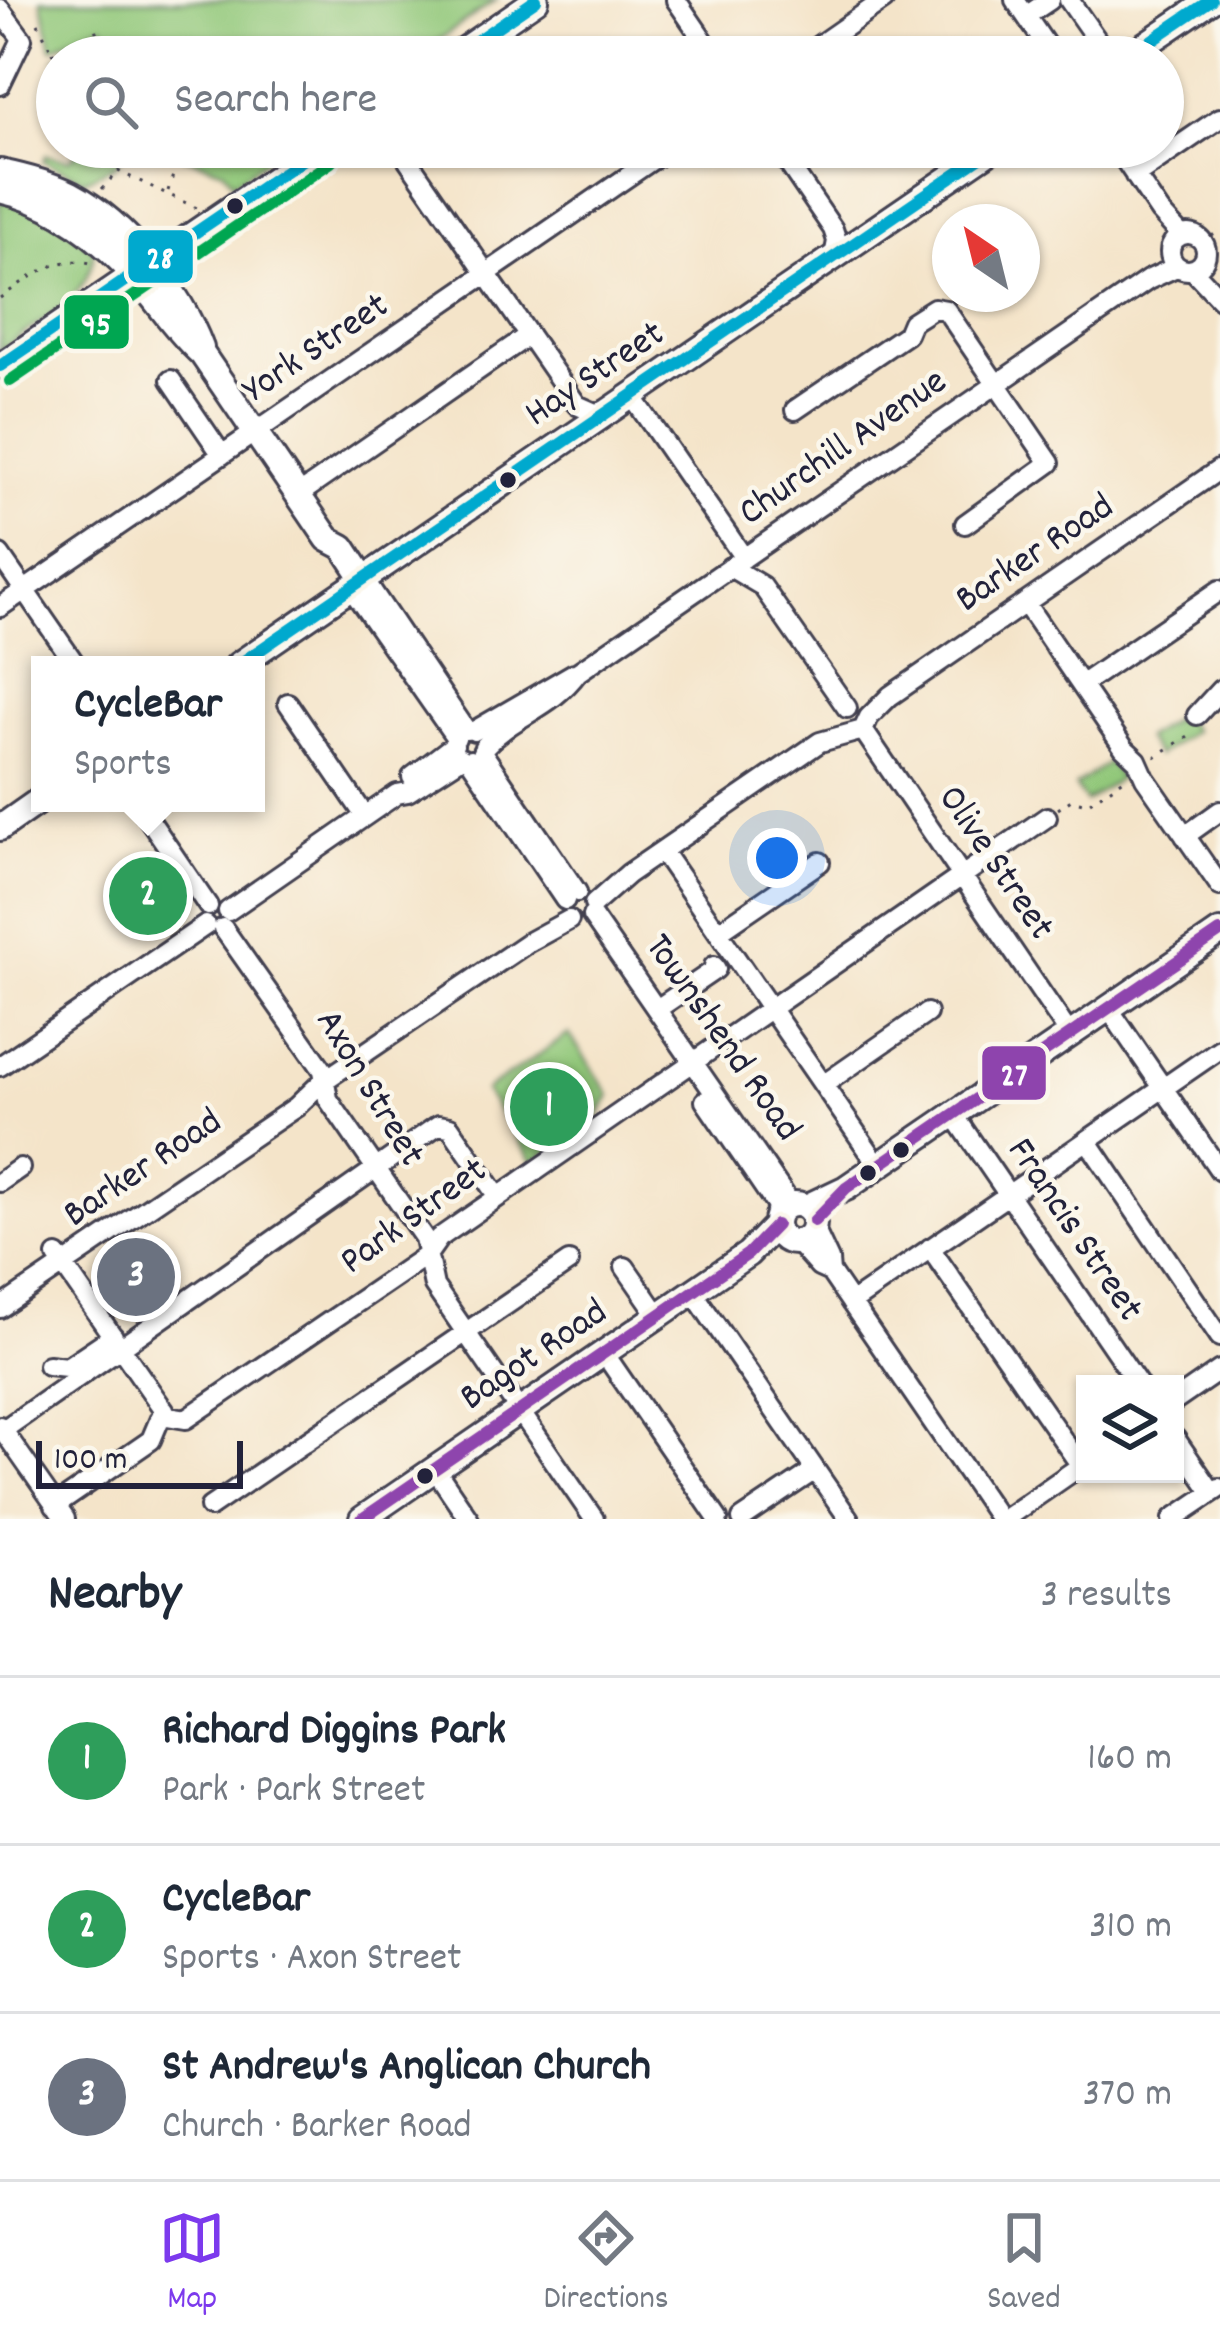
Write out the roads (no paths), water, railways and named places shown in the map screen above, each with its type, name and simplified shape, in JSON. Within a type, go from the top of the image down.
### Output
[{"type":"main road","points":[[484,36],[536,0]]},
{"type":"main road","points":[[1152,36],[1216,1]]},
{"type":"main road","points":[[0,366],[289,168]]},
{"type":"main road","name":"Hay Street","points":[[251,656],[964,168]]},
{"type":"main road","points":[[0,172],[34,179],[74,196],[113,226],[141,269]]},
{"type":"main road","points":[[0,190],[44,205],[141,269]]},
{"type":"main road","points":[[83,228],[98,243],[102,255],[101,272],[84,308]]},
{"type":"main road","name":"Townshend Road","points":[[141,269],[177,332],[202,354],[328,539],[343,547],[358,583]]},
{"type":"main road","points":[[0,828],[31,806]]},
{"type":"main road","name":"Bagot Road","points":[[362,1519],[1220,932]]},
{"type":"street","points":[[676,0],[701,36]]},
{"type":"street","points":[[832,36],[884,0]]},
{"type":"street","points":[[1040,36],[1021,8],[1050,0]]},
{"type":"street","points":[[1070,0],[1101,36]]},
{"type":"street","points":[[0,9],[22,39],[0,85]]},
{"type":"street","points":[[1184,144],[1218,122]]},
{"type":"street","points":[[414,168],[578,405],[595,413],[622,402]]},
{"type":"street","name":"York Street","points":[[0,607],[342,378],[640,168]]},
{"type":"street","points":[[791,168],[833,229],[834,257]]},
{"type":"street","points":[[1133,168],[1160,212],[1197,246],[1218,296]]},
{"type":"street","points":[[1136,176],[1148,168]]},
{"type":"street","name":"Churchill Avenue","points":[[468,745],[550,704],[578,672],[1197,246]]},
{"type":"street","points":[[795,410],[907,334],[913,322],[936,308],[947,311],[1049,466],[965,524]]},
{"type":"street","points":[[298,495],[529,335]]},
{"type":"street","points":[[171,380],[222,455]]},
{"type":"street","name":"Olive Street","points":[[622,402],[745,558],[1070,1034]]},
{"type":"street","name":"Barker Road","points":[[0,1294],[60,1261],[296,1107],[322,1082],[1220,469]]},
{"type":"street","points":[[0,555],[70,656]]},
{"type":"street","points":[[745,558],[758,562],[762,586]]},
{"type":"street","name":"Townshend Road","points":[[358,583],[796,1222],[829,1260],[830,1272],[1001,1519]]},
{"type":"street","points":[[1081,685],[1220,590]]},
{"type":"street","points":[[1025,603],[1220,886]]},
{"type":"street","name":"Churchill Avenue","points":[[0,1066],[397,794],[408,792],[527,690],[578,672]]},
{"type":"street","points":[[1198,722],[1220,690]]},
{"type":"street","points":[[287,703],[365,816]]},
{"type":"street","points":[[1185,836],[1220,811]]},
{"type":"street","name":"Axon Street","points":[[144,812],[322,1070],[328,1099],[424,1238],[434,1286],[593,1519]]},
{"type":"street","name":"Park Street","points":[[169,1414],[187,1419],[427,1255],[439,1238],[1047,817]]},
{"type":"street","points":[[662,851],[879,1166]]},
{"type":"street","points":[[718,932],[820,862]]},
{"type":"street","name":"Townshend Road","points":[[578,907],[657,1009],[688,1065]]},
{"type":"street","points":[[657,1009],[714,966]]},
{"type":"street","points":[[1108,1009],[1220,1171]]},
{"type":"street","points":[[823,1085],[927,1013]]},
{"type":"street","points":[[851,1303],[1220,1049]]},
{"type":"street","name":"Francis Street","points":[[953,1115],[1132,1375]]},
{"type":"street","points":[[60,1261],[117,1342],[169,1414],[149,1449],[60,1512],[2,1428],[117,1342],[378,1171],[438,1125],[450,1127],[498,1197]]},
{"type":"street","points":[[1087,1140],[1220,1337]]},
{"type":"street","points":[[0,1182],[20,1168]]},
{"type":"street","points":[[930,1248],[1076,1454]]},
{"type":"street","name":"Barker Road","points":[[0,1308],[60,1261]]},
{"type":"street","points":[[210,1507],[569,1262]]},
{"type":"street","points":[[625,1267],[659,1316]]},
{"type":"street","points":[[693,1292],[848,1519]]},
{"type":"street","points":[[48,1365],[67,1367],[117,1342]]},
{"type":"street","points":[[604,1353],[718,1519]]},
{"type":"street","points":[[1184,1395],[1220,1370]]},
{"type":"street","points":[[1173,1519],[1216,1490],[1184,1449]]},
{"type":"street","points":[[435,1469],[469,1519]]},
{"type":"street","points":[[1001,1519],[1076,1469]]},
{"type":"street","points":[[742,1519],[815,1470]]},
{"type":"place","name":"CycleBar","points":[[148,896]]},
{"type":"place","name":"Richard Diggins Park","points":[[549,1107]]},
{"type":"place","name":"St Andrew's Anglican Church","points":[[136,1277]]}]
